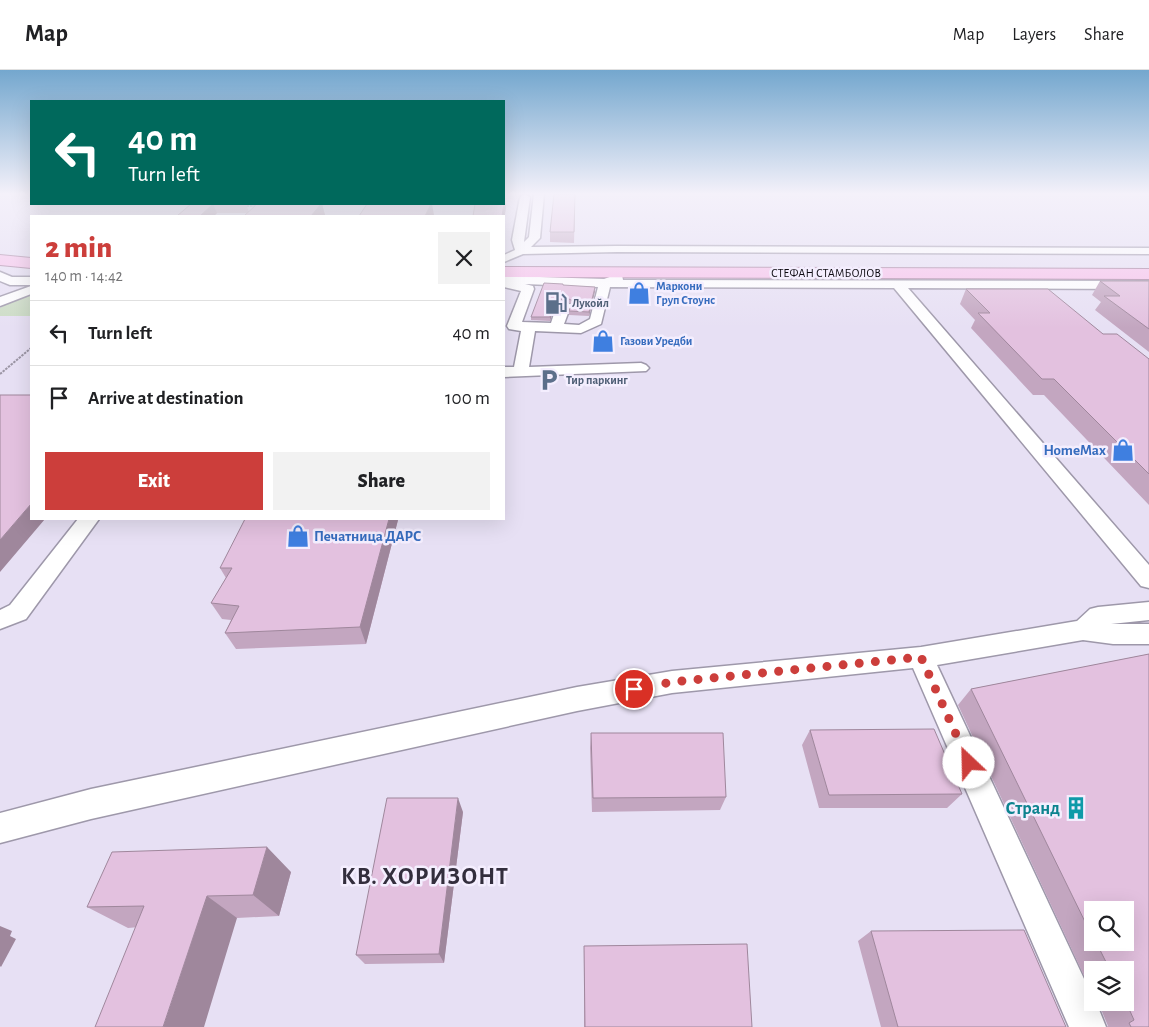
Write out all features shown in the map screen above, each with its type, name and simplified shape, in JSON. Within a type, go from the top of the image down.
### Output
[{"type":"highway","points":[[0,260],[30,264]]},
{"type":"highway","points":[[0,264],[30,264]]},
{"type":"highway","name":"СТЕФАН СТАМБОЛОВ","points":[[505,268],[1149,269]]},
{"type":"highway","points":[[3,279],[30,272]]},
{"type":"highway","name":"СТЕФАН СТАМБОЛОВ","points":[[505,272],[1149,274]]},
{"type":"street","points":[[518,239],[521,251]]},
{"type":"street","points":[[505,259],[521,251],[533,239]]},
{"type":"street","points":[[521,251],[627,249],[1149,252]]},
{"type":"street","points":[[505,282],[566,293],[631,273]]},
{"type":"street","points":[[3,279],[30,281]]},
{"type":"street","points":[[505,282],[528,289],[543,290]]},
{"type":"street","points":[[605,282],[1066,284],[1078,294],[1145,294],[1132,285],[1149,285]]},
{"type":"street","points":[[527,333],[556,328],[581,329],[596,322],[605,282]]},
{"type":"street","points":[[897,284],[1149,580]]},
{"type":"street","points":[[528,289],[514,326],[527,333],[570,341],[576,338],[581,329]]},
{"type":"street","points":[[0,302],[10,296],[30,290]]},
{"type":"street","points":[[556,328],[566,293]]},
{"type":"street","points":[[522,372],[527,333]]},
{"type":"street","points":[[505,372],[641,368]]},
{"type":"street","points":[[0,620],[18,612],[88,520]]},
{"type":"street","points":[[1082,630],[1098,616],[1149,610]]},
{"type":"street","points":[[0,828],[91,804],[577,699],[672,682],[921,657],[1082,630],[1113,634],[1149,634]]},
{"type":"street","points":[[921,657],[1088,1027]]},
{"type":"path","points":[[0,374],[30,349]]},
{"type":"green space","points":[[30,292],[30,316],[0,316],[0,308],[15,298]]},
{"type":"building","points":[[1100,281],[1149,281],[1149,329],[1104,296],[1120,296]]},
{"type":"building","points":[[544,283],[595,287],[589,312],[569,311],[573,301],[563,296],[555,301],[550,317],[531,317]]},
{"type":"building","name":"HomeMax","points":[[966,289],[1048,289],[1103,334],[1117,334],[1149,359],[1149,474],[1054,379],[1042,379],[978,313],[990,313]]},
{"type":"building","points":[[0,395],[30,395],[30,505],[0,540]]},
{"type":"building","points":[[244,520],[389,520],[360,627],[225,633],[239,606],[211,603],[232,568],[220,568]]},
{"type":"building","name":"Странд","points":[[1149,654],[1149,1027],[1131,1027],[1129,1023],[1134,1020],[1130,1011],[1134,1011],[1134,961],[1106,961],[1100,951],[1134,951],[1134,901],[1084,901],[1084,920],[971,689]]},
{"type":"building","points":[[934,729],[962,794],[829,795],[810,730]]},
{"type":"building","points":[[591,733],[723,733],[726,797],[593,798]]},
{"type":"building","points":[[387,798],[458,798],[439,954],[356,955]]},
{"type":"building","points":[[267,847],[253,895],[207,896],[163,1027],[95,1027],[144,906],[87,907],[112,852]]},
{"type":"building","points":[[1024,930],[1066,1027],[898,1027],[871,931]]},
{"type":"building","points":[[747,944],[752,1027],[585,1027],[584,946]]},
{"type":"place","name":"Маркони Груп Стоунс","points":[[639,293]]},
{"type":"place","name":"Лукойл","points":[[556,303]]},
{"type":"place","name":"Газови Уредби","points":[[603,341]]},
{"type":"place","name":"Тир паркинг","points":[[549,380]]},
{"type":"place","name":"HomeMax","points":[[1123,450]]},
{"type":"place","name":"Печатница ДАРС","points":[[298,536]]},
{"type":"place","name":"Странд","points":[[1076,808]]},
{"type":"district","name":"КВ. ХОРИЗОНТ","points":[[425,876]]},
{"type":"route","points":[[634,689],[672,682],[921,657],[969,763]]}]
